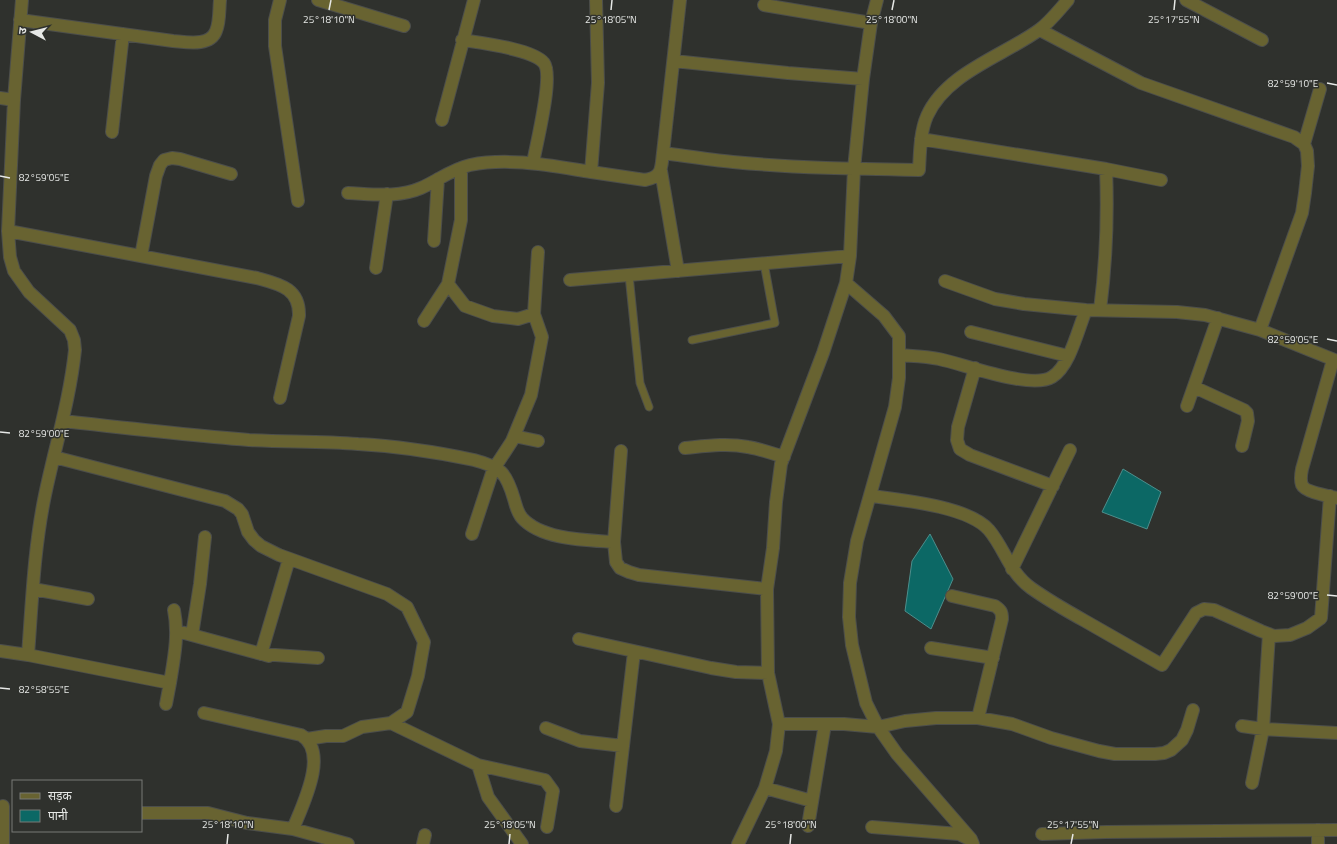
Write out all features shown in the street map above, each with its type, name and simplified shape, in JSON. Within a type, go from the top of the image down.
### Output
[{"type":"street","points":[[22,0],[14,100],[8,231],[10,257],[14,271],[29,292],[70,330],[74,340],[74,363],[63,421],[45,496],[38,539],[28,655]]},
{"type":"street","points":[[20,20],[187,42],[205,41],[217,30],[220,0]]},
{"type":"street","points":[[280,0],[275,20],[275,46],[298,201]]},
{"type":"street","points":[[318,0],[404,26]]},
{"type":"street","points":[[442,120],[462,40],[474,0]]},
{"type":"street","points":[[591,172],[598,83],[596,0]]},
{"type":"street","points":[[678,270],[661,171],[680,0]]},
{"type":"street","points":[[738,844],[765,788],[776,751],[779,724],[768,673],[767,589],[773,548],[776,502],[781,464],[823,353],[846,283],[850,256],[854,169],[863,79],[871,23],[877,0]]},
{"type":"street","points":[[663,153],[732,162],[854,169],[919,170],[921,139],[926,117],[938,97],[957,80],[1040,30],[1068,0]]},
{"type":"street","points":[[1186,0],[1262,40]]},
{"type":"street","points":[[764,5],[871,23]]},
{"type":"street","points":[[1040,30],[1141,83],[1294,137],[1304,144],[1308,151],[1308,166],[1302,213],[1260,330]]},
{"type":"street","points":[[112,132],[123,34]]},
{"type":"street","points":[[462,40],[521,51],[536,56],[544,63],[547,71],[547,85],[532,163]]},
{"type":"street","points":[[674,61],[788,74],[863,79]]},
{"type":"street","points":[[1304,144],[1320,89]]},
{"type":"street","points":[[0,98],[14,100]]},
{"type":"street","points":[[921,139],[1106,169],[1162,180]]},
{"type":"street","points":[[141,256],[156,176],[160,165],[164,160],[172,158],[180,159],[231,174]]},
{"type":"street","points":[[348,193],[408,193],[461,168],[470,165],[499,162],[532,163],[645,180],[657,176],[661,171]]},
{"type":"street","points":[[424,321],[448,284],[460,220],[461,168]]},
{"type":"street","points":[[1100,310],[1106,246],[1106,169]]},
{"type":"street","points":[[434,241],[438,179]]},
{"type":"street","points":[[376,268],[387,194]]},
{"type":"street","points":[[8,231],[257,278],[271,282],[292,292],[299,306],[298,316],[280,398]]},
{"type":"street","points":[[472,534],[495,466],[514,436],[531,395],[542,337],[534,314],[538,252]]},
{"type":"street","points":[[570,280],[850,256]]},
{"type":"street","points":[[871,496],[929,504],[954,511],[973,519],[988,528],[1012,569],[1030,587],[1055,604],[1162,665],[1196,613],[1204,609],[1214,610],[1274,636],[1290,635],[1307,628],[1321,618],[1333,497],[1303,488],[1301,478],[1302,469],[1335,360],[1260,330],[1218,318],[1177,312],[1086,310],[1031,305],[995,299],[945,281]]},
{"type":"street","points":[[846,283],[884,316],[899,336],[899,378],[895,407],[857,541],[850,583],[849,617],[852,645],[866,703],[878,727],[897,754],[972,842]]},
{"type":"street","points":[[448,284],[466,306],[493,316],[518,319],[534,314]]},
{"type":"street","points":[[899,355],[937,358],[1011,378],[1032,381],[1043,380],[1052,377],[1061,368],[1068,356],[1086,310]]},
{"type":"street","points":[[1187,406],[1218,318]]},
{"type":"street","points":[[971,332],[1068,356]]},
{"type":"street","points":[[975,368],[958,427],[957,440],[960,449],[970,455],[1053,486]]},
{"type":"street","points":[[1194,388],[1244,410],[1247,413],[1248,421],[1242,446]]},
{"type":"street","points":[[63,421],[250,440],[356,443],[388,446],[474,460],[495,466],[505,476],[510,487],[517,512],[523,519],[532,525],[541,530],[564,537],[614,542]]},
{"type":"street","points":[[514,436],[538,441]]},
{"type":"street","points":[[685,448],[736,445],[784,456]]},
{"type":"street","points":[[1012,569],[1070,450]]},
{"type":"street","points":[[620,451],[614,542],[616,562],[620,568],[639,575],[767,589]]},
{"type":"street","points":[[54,457],[224,501],[233,505],[242,514],[248,532],[254,540],[266,549],[289,559],[387,594],[407,607],[424,642],[418,676],[408,712],[391,723],[362,727],[342,736],[326,736],[307,739]]},
{"type":"street","points":[[192,635],[200,584],[205,537]]},
{"type":"street","points":[[261,654],[289,559]]},
{"type":"street","points":[[33,589],[88,599]]},
{"type":"street","points":[[952,596],[990,605],[1000,609],[1002,619],[978,718]]},
{"type":"street","points":[[166,704],[176,643],[177,631],[174,610]]},
{"type":"street","points":[[177,631],[295,663]]},
{"type":"street","points":[[1252,783],[1264,729],[1269,634]]},
{"type":"street","points":[[579,639],[634,652],[736,672],[768,673]]},
{"type":"street","points":[[931,648],[993,658]]},
{"type":"street","points":[[0,651],[28,655],[170,683]]},
{"type":"street","points":[[616,806],[634,652]]},
{"type":"street","points":[[261,654],[318,658]]},
{"type":"street","points":[[779,724],[844,724],[878,727],[905,721],[936,718],[978,718],[1012,724],[1057,739],[1115,754],[1155,754],[1164,753],[1171,750],[1182,740],[1187,730],[1193,710]]},
{"type":"street","points":[[204,713],[301,735],[312,744],[313,752],[311,781],[292,829]]},
{"type":"street","points":[[391,723],[478,765],[544,780],[553,791],[547,827]]},
{"type":"street","points":[[808,826],[825,724]]},
{"type":"street","points":[[1242,726],[1337,734]]},
{"type":"street","points":[[546,728],[580,741],[623,746]]},
{"type":"street","points":[[478,765],[488,797],[522,844]]},
{"type":"street","points":[[765,788],[812,801]]},
{"type":"street","points":[[3,844],[5,806]]},
{"type":"street","points":[[142,813],[208,813],[247,823],[292,829],[348,844]]},
{"type":"street","points":[[872,827],[959,834],[972,842]]},
{"type":"street","points":[[1318,830],[1318,844]]},
{"type":"street","points":[[1042,834],[1337,830]]},
{"type":"lane","points":[[692,340],[774,323],[764,263]]},
{"type":"lane","points":[[629,275],[640,383],[649,407]]},
{"type":"water","points":[[1123,469],[1161,492],[1147,529],[1102,512]]},
{"type":"water","points":[[930,534],[953,579],[931,629],[905,611],[912,561]]}]
